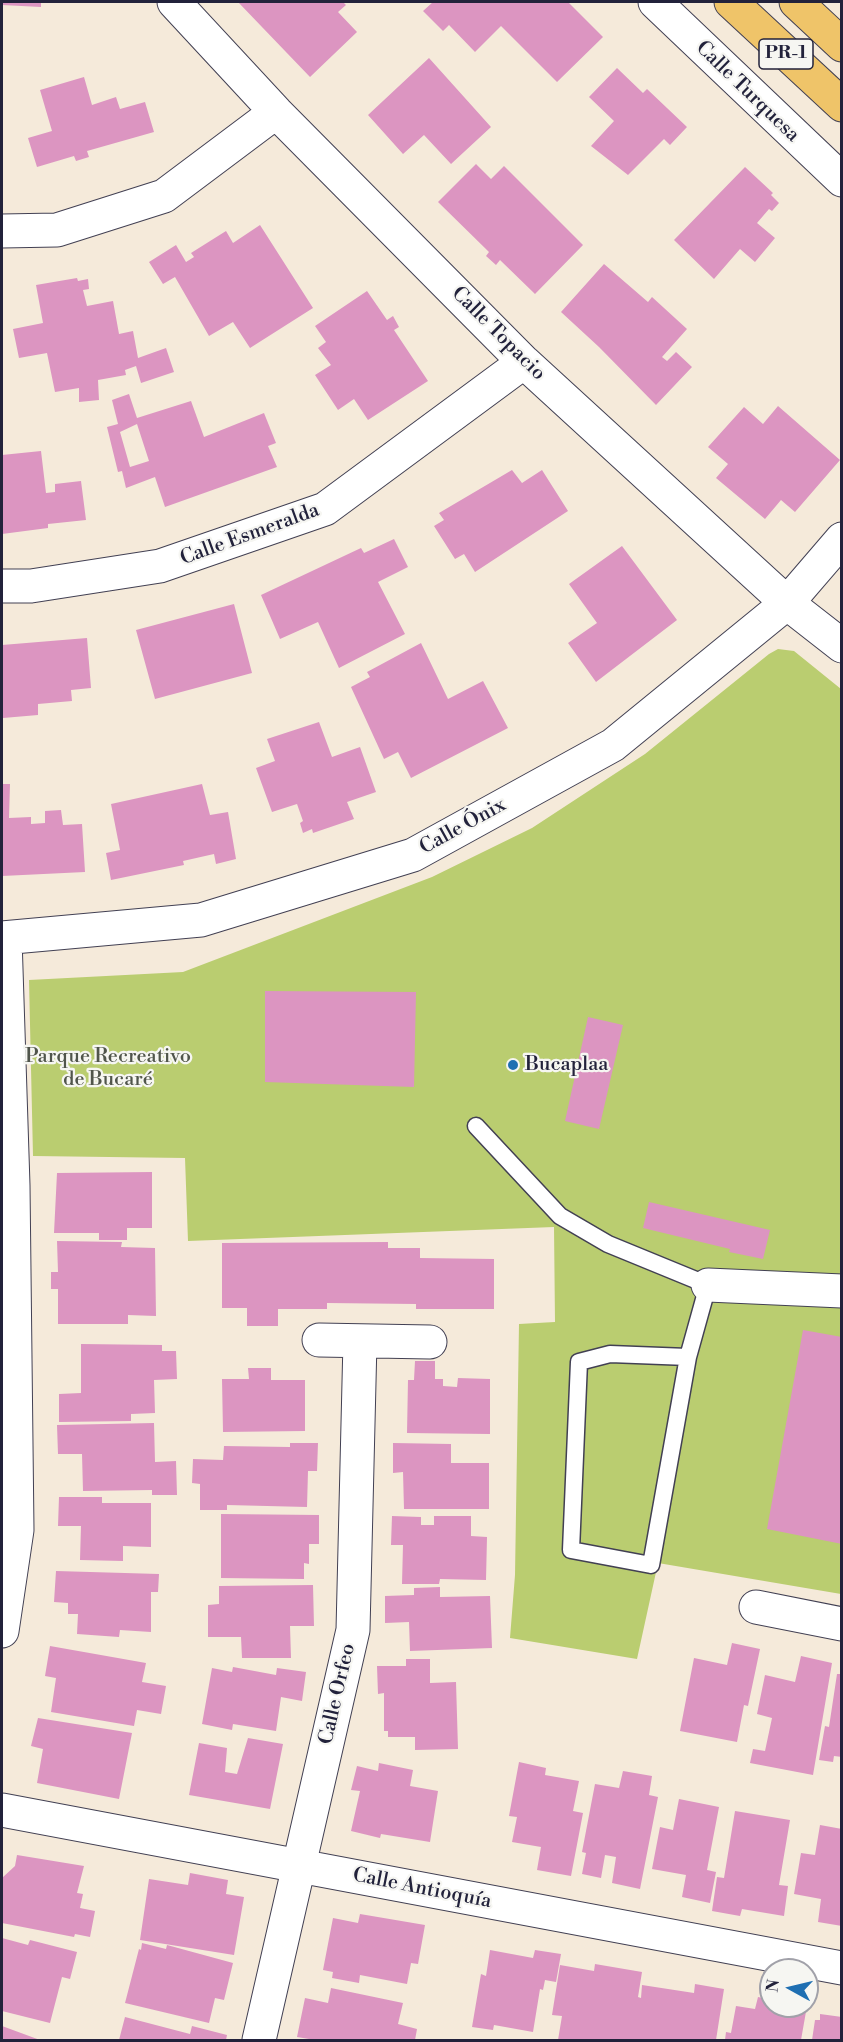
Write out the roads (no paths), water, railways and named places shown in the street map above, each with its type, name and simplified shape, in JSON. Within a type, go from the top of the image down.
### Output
[{"type":"highway","name":"PR-1","points":[[731,2],[842,105]]},
{"type":"highway","name":"PR-1","points":[[796,2],[842,45]]},
{"type":"street","name":"Calle Topacio","points":[[174,2],[276,112],[524,362],[787,603],[842,646]]},
{"type":"street","name":"Calle Turquesa","points":[[655,2],[842,180]]},
{"type":"street","points":[[2,231],[57,230],[164,196],[276,112]]},
{"type":"street","name":"Calle Esmeralda","points":[[2,586],[31,586],[160,566],[325,509],[524,362]]},
{"type":"street","name":"Calle Ónix","points":[[3,938],[201,920],[413,855],[613,745],[787,603],[842,539]]},
{"type":"street","points":[[2,1631],[9,1530],[3,938]]},
{"type":"street","points":[[708,1284],[842,1291]]},
{"type":"street","points":[[319,1340],[430,1342]]},
{"type":"street","name":"Calle Orfeo","points":[[259,2040],[353,1630],[360,1341]]},
{"type":"street","points":[[756,1607],[842,1624]]},
{"type":"street","name":"Calle Antioquía","points":[[2,1810],[842,1968]]},
{"type":"lane","points":[[476,1126],[560,1216],[608,1244],[708,1284],[688,1357],[651,1565],[571,1550],[579,1362],[610,1354],[688,1357]]},
{"type":"place","name":"Bucaplaa","points":[[513,1065]]},
{"type":"park label","name":"Parque Recreativo de Bucaré","points":[[108,1068]]}]
